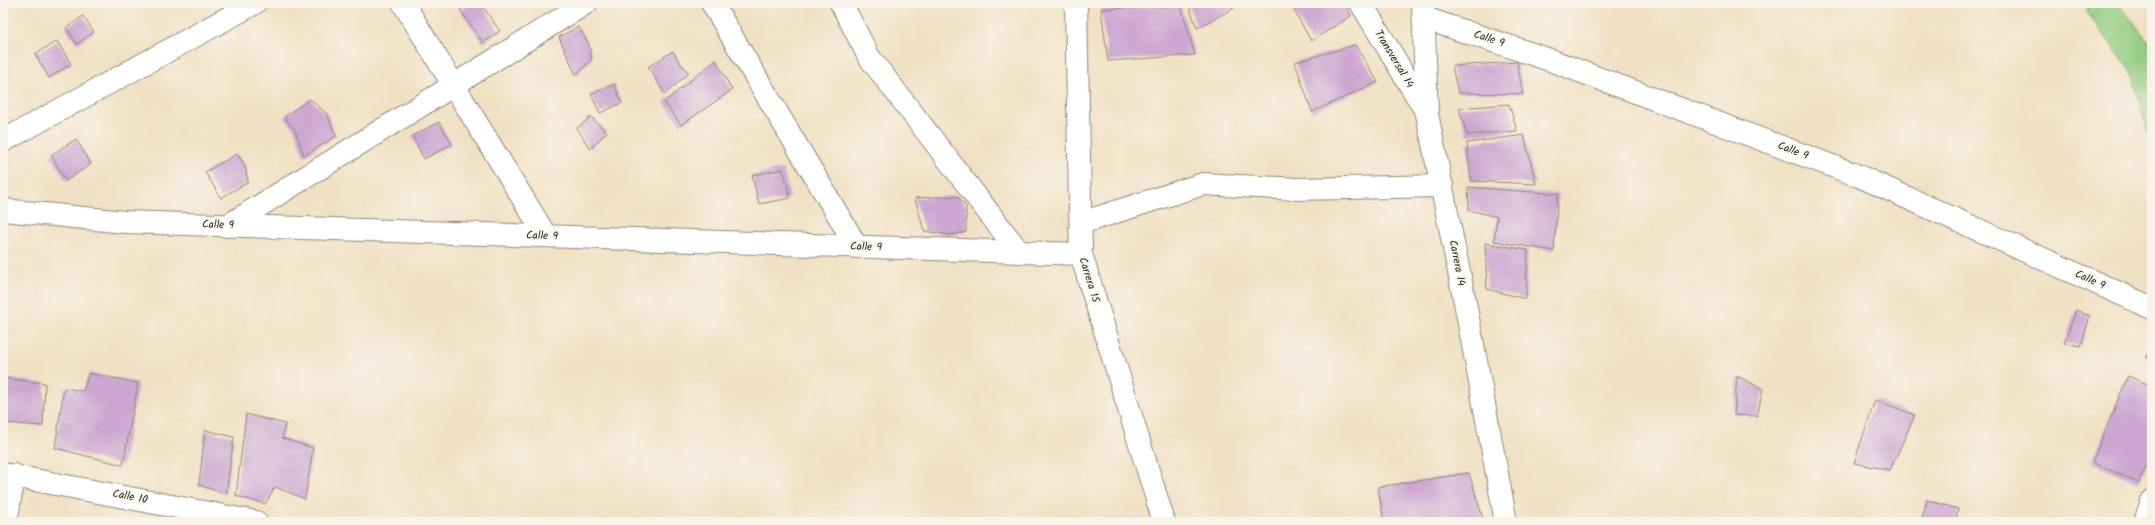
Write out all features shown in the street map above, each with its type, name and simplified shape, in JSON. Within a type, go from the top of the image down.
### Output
[{"type":"street","points":[[3,141],[255,3]]},
{"type":"street","points":[[403,3],[546,236]]},
{"type":"street","points":[[227,226],[586,3]]},
{"type":"street","points":[[712,3],[857,246]]},
{"type":"street","points":[[841,3],[869,57],[1019,252]]},
{"type":"street","name":"Carrera 15","points":[[1076,3],[1081,254],[1164,522]]},
{"type":"street","name":"Transversal 14","points":[[1360,3],[1427,114]]},
{"type":"street","name":"Calle 9","points":[[1424,10],[1550,60],[1859,176],[2152,308]]},
{"type":"street","name":"Carrera 14","points":[[1424,10],[1427,114],[1506,522]]},
{"type":"street","points":[[1081,223],[1203,184],[1298,189],[1442,186]]},
{"type":"street","name":"Calle 9","points":[[3,210],[125,222],[1081,254]]},
{"type":"street","points":[[6,522],[8,474]]},
{"type":"street","name":"Calle 10","points":[[8,474],[256,522]]},
{"type":"street","points":[[2145,522],[2152,501]]},
{"type":"green space","points":[[2089,3],[2118,3],[2152,46],[2152,136],[2149,137],[2131,71],[2087,12]]},
{"type":"building","points":[[470,3],[480,3],[500,31],[483,43],[460,10]]},
{"type":"building","points":[[1188,3],[1232,3],[1234,8],[1197,28]]},
{"type":"building","points":[[1290,3],[1344,3],[1351,16],[1311,41]]},
{"type":"building","points":[[1181,6],[1195,55],[1108,61],[1101,9]]},
{"type":"building","points":[[83,16],[94,32],[77,44],[66,28]]},
{"type":"building","points":[[578,27],[588,42],[592,59],[576,75],[559,37]]},
{"type":"building","points":[[57,41],[71,64],[49,78],[35,54]]},
{"type":"building","points":[[1355,45],[1378,82],[1312,112],[1295,62]]},
{"type":"building","points":[[673,51],[680,63],[689,73],[665,94],[648,67]]},
{"type":"building","points":[[716,60],[732,90],[681,125],[664,102]]},
{"type":"building","points":[[1517,62],[1523,94],[1458,93],[1452,66]]},
{"type":"building","points":[[614,84],[622,103],[600,113],[591,94]]},
{"type":"building","points":[[310,99],[327,114],[336,136],[304,156],[295,130],[284,117]]},
{"type":"building","points":[[1509,104],[1517,131],[1467,135],[1459,108]]},
{"type":"building","points":[[591,117],[607,132],[590,149],[577,128]]},
{"type":"building","points":[[439,122],[452,144],[424,159],[412,136]]},
{"type":"building","points":[[1524,135],[1536,184],[1471,181],[1467,143]]},
{"type":"building","points":[[76,139],[91,164],[66,181],[51,155]]},
{"type":"building","points":[[237,154],[245,166],[248,182],[221,198],[205,172]]},
{"type":"building","points":[[783,169],[790,198],[759,204],[752,175]]},
{"type":"building","points":[[1468,187],[1558,194],[1554,251],[1494,241],[1497,217],[1469,210]]},
{"type":"building","points":[[957,196],[966,206],[966,232],[951,235],[924,231],[915,198]]},
{"type":"building","points":[[1485,243],[1528,250],[1526,299],[1487,289]]},
{"type":"building","points":[[2076,310],[2090,316],[2081,346],[2064,343]]},
{"type":"building","points":[[2152,342],[2152,360],[2146,357]]},
{"type":"building","points":[[89,373],[138,383],[123,465],[55,448],[64,388],[83,391]]},
{"type":"building","points":[[1737,376],[1763,389],[1757,416],[1734,415]]},
{"type":"building","points":[[2128,376],[2152,386],[2152,452],[2139,483],[2092,462]]},
{"type":"building","points":[[3,378],[45,383],[43,426],[3,423]]},
{"type":"building","points":[[1875,400],[1915,415],[1890,470],[1854,463]]},
{"type":"building","points":[[246,414],[285,424],[282,438],[313,448],[305,499],[275,487],[265,504],[236,496]]},
{"type":"building","points":[[205,430],[234,437],[226,494],[199,485]]},
{"type":"building","points":[[1469,473],[1484,522],[1384,522],[1378,487]]},
{"type":"building","points":[[1927,500],[1958,509],[1955,522],[1921,522]]},
{"type":"building","points":[[1058,519],[1136,519],[1137,522],[1057,522]]}]
